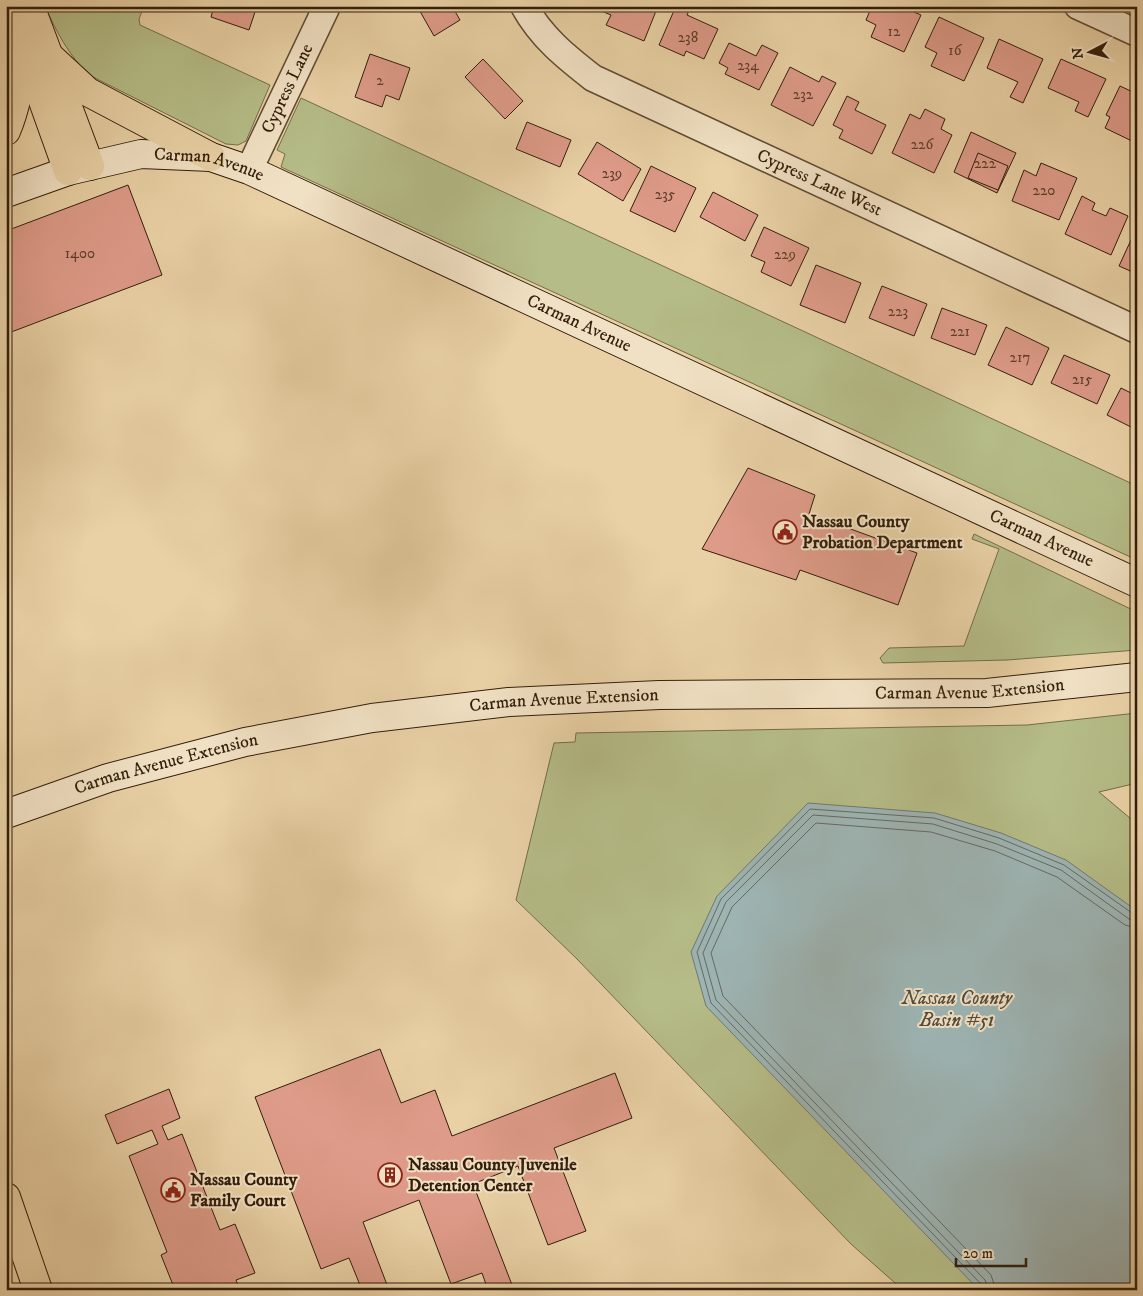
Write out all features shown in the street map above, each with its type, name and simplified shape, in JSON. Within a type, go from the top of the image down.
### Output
[{"type":"main road","points":[[30,6],[48,55],[79,168]]},
{"type":"main road","points":[[6,13],[79,168]]},
{"type":"main road","points":[[6,131],[13,115],[21,70],[22,47]]},
{"type":"main road","points":[[48,55],[88,92],[211,158]]},
{"type":"main road","name":"Carman Avenue","points":[[6,193],[79,168],[141,154],[211,158],[249,170],[1137,583]]},
{"type":"main road","name":"Carman Avenue Extension","points":[[6,814],[108,778],[245,742],[372,718],[509,702],[659,696],[987,693],[1137,677]]},
{"type":"main road","points":[[6,1197],[38,1290]]},
{"type":"street","name":"Cypress Lane","points":[[249,170],[327,6]]},
{"type":"street","name":"Cypress Lane West","points":[[524,6],[538,28],[558,51],[593,78],[1137,330]]},
{"type":"street","points":[[1078,6],[1137,33]]},
{"type":"green space","points":[[45,6],[144,6],[139,19],[140,25],[270,85],[246,141],[238,145],[226,144],[89,75],[64,43]]},
{"type":"green space","points":[[301,98],[1137,486],[1137,560],[281,167],[285,154],[277,150]]},
{"type":"green space","points":[[974,534],[1137,612],[1137,650],[1007,660],[883,663],[880,658],[889,648],[964,646],[999,549],[972,539]]},
{"type":"green space","name":"Nassau County Basin #51","points":[[1137,713],[1137,783],[1099,792],[1137,824],[1137,1290],[903,1290],[851,1244],[577,959],[516,900],[554,743],[575,742],[576,733],[1027,725]]},
{"type":"water","name":"Nassau County Basin #51","points":[[808,803],[935,813],[1001,833],[1066,860],[1137,911],[1137,1286],[1133,1290],[979,1290],[706,1006],[691,952],[717,896]]},
{"type":"building","points":[[214,6],[257,6],[249,30],[211,17]]},
{"type":"building","points":[[417,6],[452,6],[460,20],[434,36]]},
{"type":"building","points":[[601,6],[658,6],[644,41],[606,25],[611,15],[599,10]]},
{"type":"building","points":[[676,6],[691,6],[687,15],[718,29],[704,59],[686,51],[684,56],[659,45]]},
{"type":"building","points":[[872,6],[900,6],[921,15],[904,52],[871,37],[876,25],[866,20]]},
{"type":"building","points":[[939,17],[984,38],[964,81],[931,66],[937,53],[925,47]]},
{"type":"building","points":[[999,39],[1043,59],[1023,103],[1010,97],[1018,82],[987,68]]},
{"type":"building","points":[[729,43],[756,56],[762,45],[778,53],[759,90],[725,74],[728,68],[719,63]]},
{"type":"building","points":[[370,54],[410,68],[399,100],[386,95],[382,107],[355,97]]},
{"type":"building","points":[[483,59],[523,101],[505,119],[465,77]]},
{"type":"building","points":[[1061,59],[1106,79],[1088,117],[1075,111],[1079,102],[1048,88]]},
{"type":"building","points":[[790,67],[819,82],[822,76],[836,83],[813,126],[771,105]]},
{"type":"building","points":[[1120,86],[1137,94],[1137,136],[1134,142],[1105,128],[1110,117],[1106,115]]},
{"type":"building","points":[[847,96],[859,102],[855,110],[886,125],[872,154],[839,138],[843,130],[833,125]]},
{"type":"building","points":[[925,109],[945,119],[941,129],[952,135],[934,173],[892,153],[910,114],[920,119]]},
{"type":"building","points":[[527,122],[571,140],[560,167],[516,149]]},
{"type":"building","points":[[971,132],[1016,153],[997,193],[954,172]]},
{"type":"building","points":[[597,142],[641,169],[623,201],[578,174]]},
{"type":"building","points":[[978,153],[1008,166],[998,190],[968,178]]},
{"type":"building","points":[[1041,163],[1077,178],[1059,220],[1012,201],[1024,170],[1036,176]]},
{"type":"building","points":[[651,166],[696,188],[675,232],[630,211]]},
{"type":"building","points":[[128,185],[162,275],[6,334],[6,231]]},
{"type":"building","points":[[713,192],[758,215],[745,241],[700,217]]},
{"type":"building","points":[[1082,196],[1095,203],[1092,210],[1106,216],[1110,208],[1128,216],[1111,255],[1065,234]]},
{"type":"building","points":[[764,227],[809,248],[791,286],[761,272],[765,262],[751,256]]},
{"type":"building","points":[[1137,227],[1137,274],[1119,266]]},
{"type":"building","points":[[816,265],[861,283],[845,323],[800,305]]},
{"type":"building","points":[[882,286],[927,304],[914,336],[869,318]]},
{"type":"building","points":[[942,308],[987,325],[975,355],[931,338]]},
{"type":"building","points":[[1006,327],[1049,348],[1032,385],[988,365]]},
{"type":"building","points":[[1064,355],[1110,375],[1097,404],[1051,383]]},
{"type":"building","points":[[1121,388],[1137,396],[1137,430],[1107,415]]},
{"type":"building","name":"Nassau County Probation Department","points":[[748,468],[815,495],[809,514],[917,553],[898,605],[800,570],[796,580],[702,549]]},
{"type":"building","name":"Nassau County Juvenile Detention Center","points":[[380,1049],[401,1103],[435,1090],[452,1136],[615,1073],[632,1118],[554,1148],[586,1231],[548,1245],[518,1166],[473,1184],[514,1290],[488,1290],[482,1273],[451,1284],[419,1200],[363,1222],[389,1290],[362,1290],[349,1258],[321,1269],[255,1097]]},
{"type":"building","name":"Nassau County Family Court","points":[[169,1089],[180,1118],[162,1126],[168,1140],[182,1134],[220,1230],[235,1224],[255,1273],[236,1280],[240,1290],[175,1290],[161,1255],[167,1252],[129,1156],[158,1144],[152,1130],[117,1144],[105,1115]]},
{"type":"place","name":"Nassau County Probation Department","points":[[785,532]]},
{"type":"place","name":"Nassau County Juvenile Detention Center","points":[[390,1175]]},
{"type":"place","name":"Nassau County Family Court","points":[[173,1190]]}]
